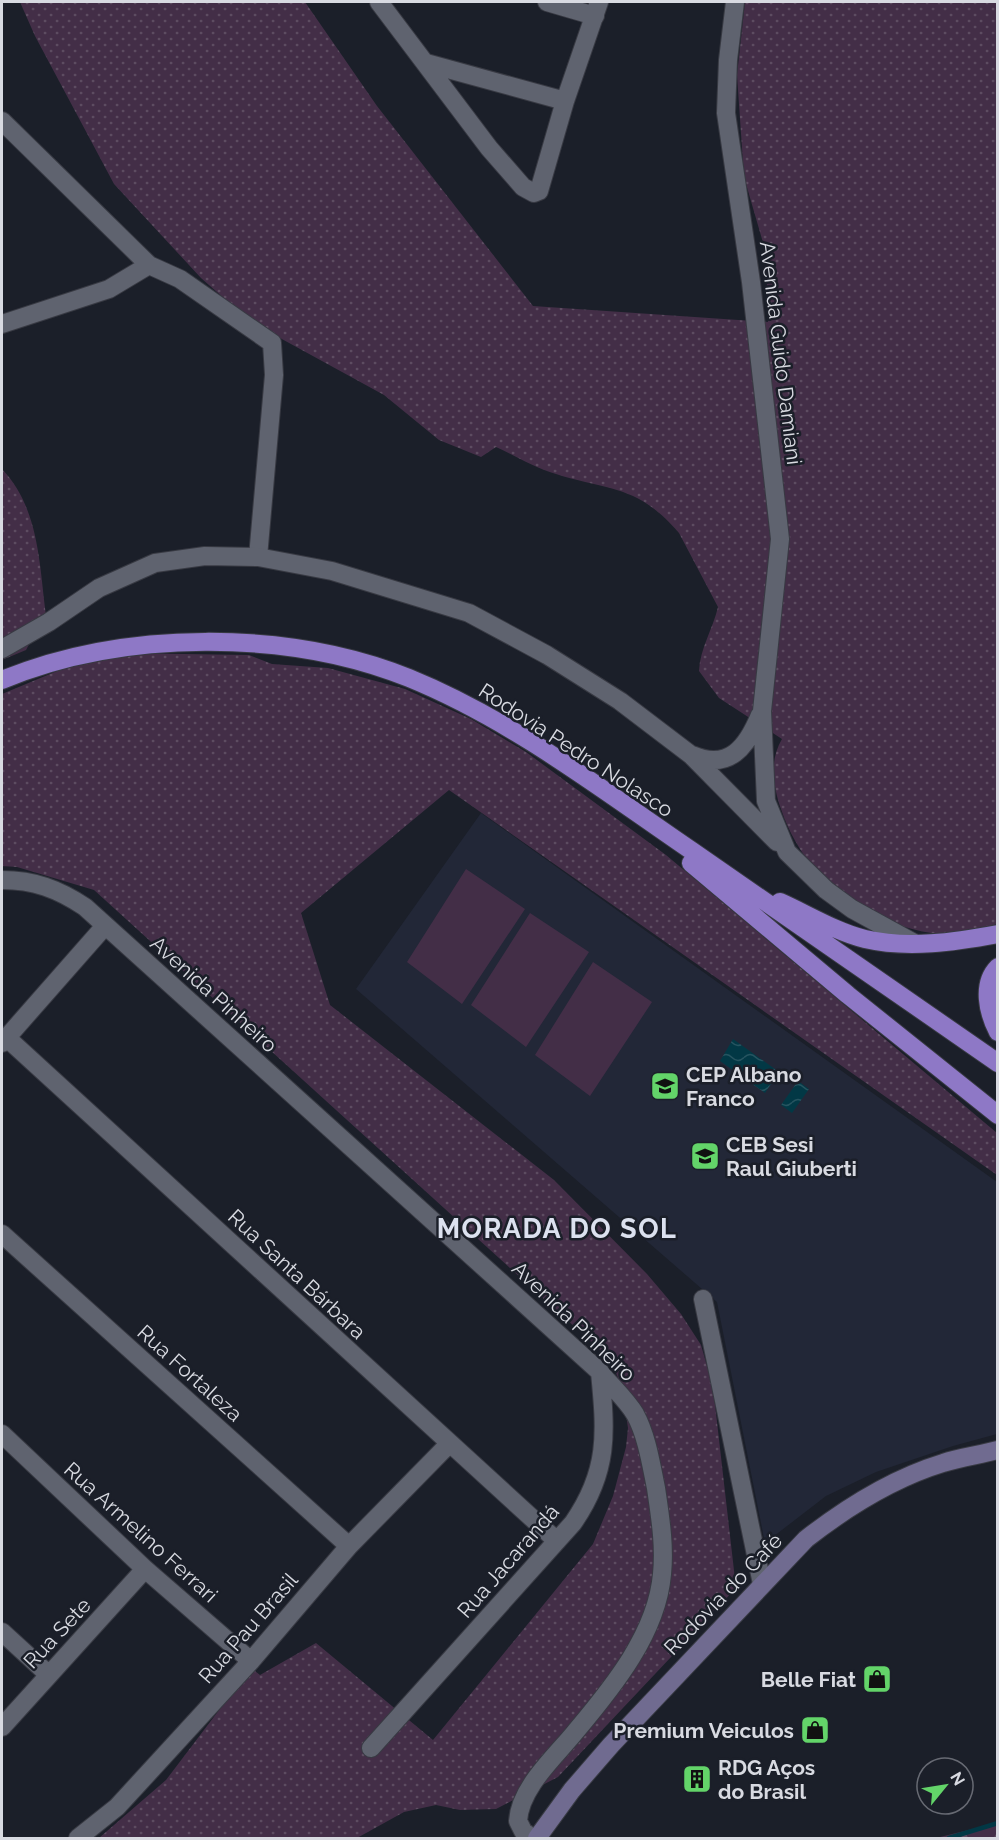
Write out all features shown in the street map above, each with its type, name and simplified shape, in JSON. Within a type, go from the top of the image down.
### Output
[{"type":"highway","name":"Rodovia Pedro Nolasco","points":[[2,680],[33,668],[133,646],[215,642],[322,654],[408,678],[475,709],[597,786],[998,1063]]},
{"type":"highway","points":[[597,786],[848,995],[998,1115]]},
{"type":"highway","points":[[741,885],[864,939],[914,943],[960,942],[998,934]]},
{"type":"highway","points":[[998,967],[988,983],[989,1009],[998,1032]]},
{"type":"main road","name":"Rodovia do Café","points":[[537,1839],[600,1758],[762,1584],[815,1532],[874,1493],[925,1469],[996,1451]]},
{"type":"street","points":[[379,2],[509,172],[524,188],[534,193],[539,191],[565,101],[597,9],[547,2]]},
{"type":"street","name":"Avenida Guido Damiani","points":[[735,2],[728,60],[726,113],[751,282],[780,539],[762,711],[766,801],[787,852],[826,890],[852,909],[914,943]]},
{"type":"street","points":[[426,63],[565,101]]},
{"type":"street","points":[[2,121],[149,265],[180,279],[272,343],[274,375],[258,557]]},
{"type":"street","points":[[2,324],[109,290],[149,265]]},
{"type":"street","points":[[2,649],[49,622],[99,588],[138,568],[185,558],[258,557],[332,571],[469,613],[547,655],[620,701],[691,755],[787,852]]},
{"type":"street","name":"Avenida Guido Damiani","points":[[691,755],[715,761],[729,757],[751,737],[762,711]]},
{"type":"street","name":"Avenida Pinheiro","points":[[2,880],[18,880],[51,887],[85,907],[104,927],[600,1372],[635,1414],[648,1449],[663,1539],[662,1575],[656,1605],[625,1667],[599,1703],[530,1787],[521,1803],[518,1821],[523,1831],[532,1839]]},
{"type":"street","points":[[4,1041],[104,927]]},
{"type":"street","name":"Rua Santa Bárbara","points":[[4,1041],[557,1541]]},
{"type":"street","name":"Rua Fortaleza","points":[[2,1234],[349,1546]]},
{"type":"street","points":[[703,1299],[762,1584]]},
{"type":"street","name":"Rua Jacarandá","points":[[371,1748],[584,1508],[598,1473],[605,1424],[600,1372]]},
{"type":"street","name":"Rua Armelino Ferrari","points":[[2,1434],[145,1569],[251,1661]]},
{"type":"street","name":"Rua Pau Brasil","points":[[78,1839],[117,1807],[251,1661],[349,1546],[449,1444]]},
{"type":"street","name":"Rua Sete","points":[[2,1727],[145,1569]]},
{"type":"street","points":[[2,1632],[48,1674]]},
{"type":"shaded area","name":"CEP Albano Franco","points":[[481,813],[997,1182],[997,1434],[876,1472],[826,1496],[765,1543],[717,1302],[356,989]]},
{"type":"green space","points":[[20,2],[305,2],[377,106],[533,306],[768,322],[766,253],[744,177],[737,75],[745,2],[997,2],[997,924],[966,933],[926,932],[886,920],[848,899],[832,887],[801,851],[787,826],[781,809],[776,791],[774,765],[782,739],[719,698],[699,671],[702,654],[718,607],[679,533],[650,506],[622,491],[548,471],[496,447],[481,457],[439,440],[384,395],[251,322],[201,278],[114,184],[35,36]]},
{"type":"green space","points":[[2,469],[15,485],[31,521],[40,561],[47,622],[40,624],[26,650],[2,660]]},
{"type":"green space","points":[[118,653],[249,655],[272,664],[328,668],[405,689],[471,719],[526,752],[666,855],[997,1133],[997,1175],[449,790],[301,913],[330,1005],[554,1180],[647,1274],[681,1314],[701,1345],[713,1387],[736,1588],[558,1777],[496,1809],[460,1810],[436,1805],[404,1812],[357,1838],[99,1838],[166,1780],[251,1668],[260,1675],[316,1643],[433,1740],[593,1544],[613,1496],[626,1447],[628,1428],[622,1387],[610,1359],[94,890],[17,867],[2,866],[2,694],[62,669]]},
{"type":"green space","points":[[466,869],[525,909],[462,1004],[407,962]]},
{"type":"green space","points":[[530,913],[589,952],[526,1047],[471,1005]]},
{"type":"green space","points":[[593,962],[652,1002],[590,1096],[535,1055]]},
{"type":"green space","points":[[997,1823],[997,1838],[936,1838]]},
{"type":"water","points":[[733,1039],[779,1072],[765,1093],[720,1061]]},
{"type":"water","points":[[798,1081],[809,1089],[792,1113],[781,1105]]},
{"type":"waterway","points":[[949,1838],[998,1823]]},
{"type":"place","name":"CEP Albano Franco","points":[[665,1086]]},
{"type":"place","name":"CEB Sesi Raul Giuberti","points":[[705,1156]]},
{"type":"place","name":"Belle Fiat","points":[[877,1679]]},
{"type":"place","name":"Premium Veiculos","points":[[815,1730]]},
{"type":"place","name":"RDG Aços do Brasil","points":[[697,1779]]},
{"type":"district","name":"MORADA DO SOL","points":[[557,1228]]}]
